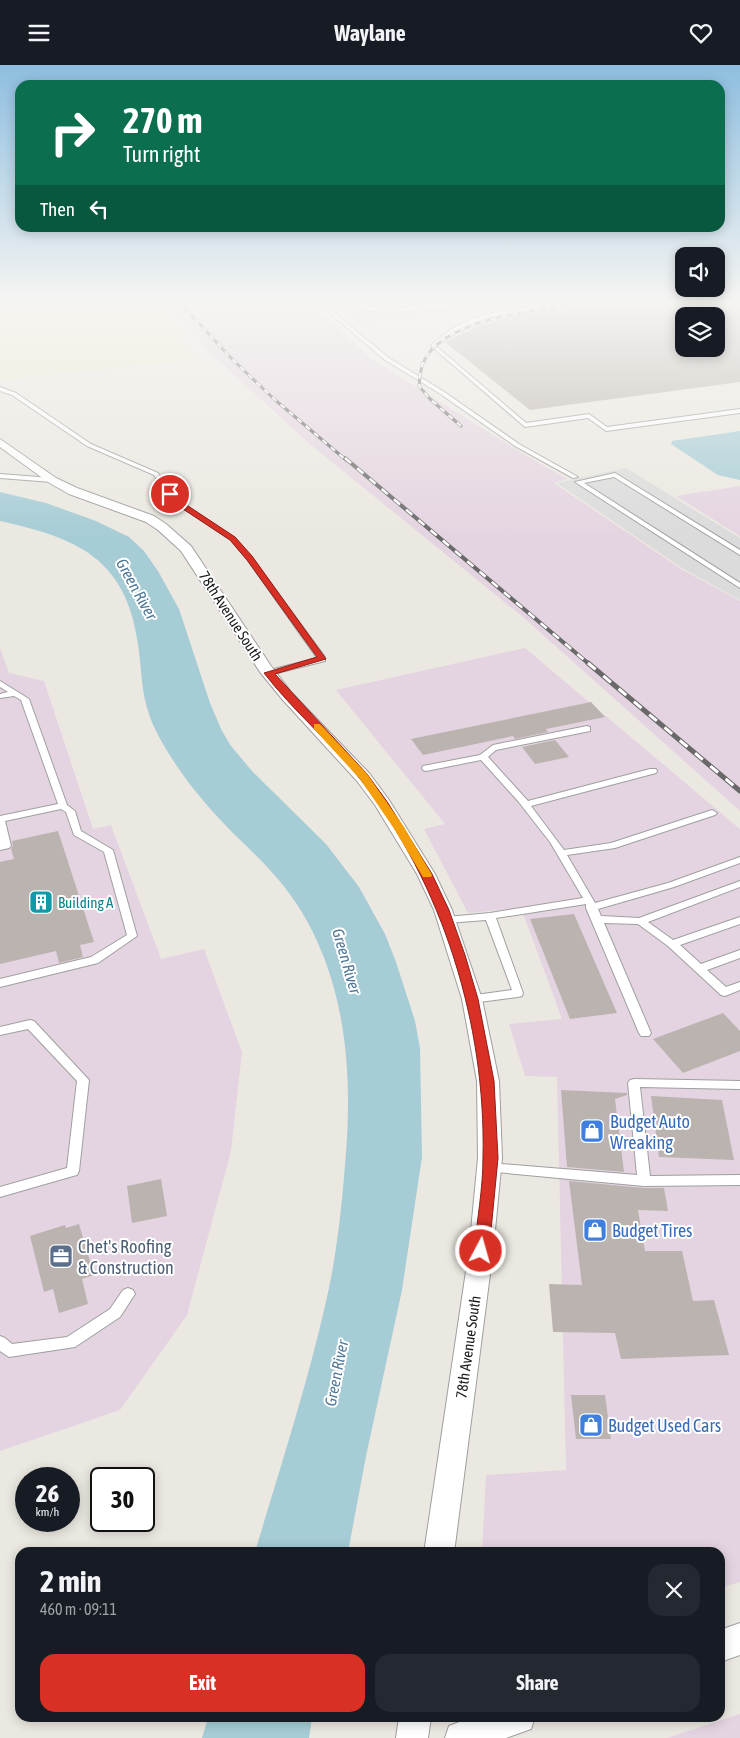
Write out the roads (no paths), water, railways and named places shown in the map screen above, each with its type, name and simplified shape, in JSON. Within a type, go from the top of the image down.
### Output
[{"type":"street","name":"78th Avenue South","points":[[0,442],[52,480],[96,501],[150,519],[175,537],[196,563],[269,673],[364,777],[383,803],[426,874],[447,920],[472,999],[488,1081],[489,1168],[481,1251],[440,1547]]},
{"type":"street","points":[[725,1644],[740,1639]]},
{"type":"street","points":[[412,1738],[414,1722]]},
{"type":"street","points":[[461,1738],[505,1722]]},
{"type":"lane","points":[[423,381],[517,445],[575,477]]},
{"type":"lane","points":[[473,381],[525,425],[589,416],[606,429],[740,411]]},
{"type":"lane","points":[[0,389],[14,394],[89,445],[156,474],[170,494],[180,504],[233,539],[249,558],[322,659],[269,673]]},
{"type":"lane","points":[[740,553],[615,475],[578,482],[740,586]]},
{"type":"lane","points":[[0,476],[52,480]]},
{"type":"lane","points":[[0,683],[25,699],[63,806],[70,811],[77,833],[108,850],[132,936],[94,960],[0,983]]},
{"type":"lane","points":[[0,696],[16,693]]},
{"type":"lane","points":[[426,768],[483,757],[493,748],[587,729]]},
{"type":"lane","points":[[483,757],[525,805],[561,853],[590,904],[645,1033]]},
{"type":"lane","points":[[525,805],[653,771]]},
{"type":"lane","points":[[0,847],[6,846],[0,820],[63,806]]},
{"type":"lane","points":[[561,853],[612,846],[712,813]]},
{"type":"lane","points":[[447,920],[590,904],[671,885],[740,860]]},
{"type":"lane","points":[[596,919],[640,921],[740,884]]},
{"type":"lane","points":[[472,999],[518,993],[490,916]]},
{"type":"lane","points":[[672,944],[740,920]]},
{"type":"lane","points":[[640,921],[672,944],[724,992],[740,986]]},
{"type":"lane","points":[[699,969],[740,954]]},
{"type":"lane","points":[[0,1031],[30,1024],[83,1080],[73,1171],[0,1192]]},
{"type":"lane","points":[[644,1181],[634,1083],[740,1085]]},
{"type":"lane","points":[[489,1168],[644,1181],[740,1180]]},
{"type":"lane","points":[[0,1342],[9,1351],[70,1343],[115,1313],[128,1294]]},
{"type":"water","points":[[740,431],[740,480],[718,475],[671,444],[672,441]]},
{"type":"water","name":"Green River","points":[[0,492],[46,503],[96,521],[129,537],[144,551],[158,571],[179,609],[210,703],[222,731],[231,746],[252,771],[326,844],[359,887],[385,934],[396,962],[415,1021],[420,1048],[422,1157],[402,1290],[366,1456],[349,1547],[257,1547],[318,1337],[339,1230],[348,1123],[347,1063],[338,1005],[330,976],[320,948],[300,908],[265,865],[202,799],[172,759],[156,731],[147,708],[132,615],[122,591],[109,572],[93,557],[74,545],[52,535],[0,521]]},
{"type":"water","points":[[207,1722],[311,1722],[309,1738],[202,1738]]},
{"type":"railway","points":[[255,381],[346,460]]},
{"type":"railway","points":[[420,381],[419,386],[430,399],[461,426]]},
{"type":"railway","points":[[345,458],[589,664]]},
{"type":"railway","points":[[588,663],[740,791]]},
{"type":"place","name":"Building A","points":[[41,902]]},
{"type":"place","name":"Budget Auto Wreaking","points":[[592,1131]]},
{"type":"place","name":"Budget Tires","points":[[595,1230]]},
{"type":"place","name":"Chet's Roofing & Construction","points":[[61,1256]]},
{"type":"place","name":"Budget Used Cars","points":[[591,1425]]}]
